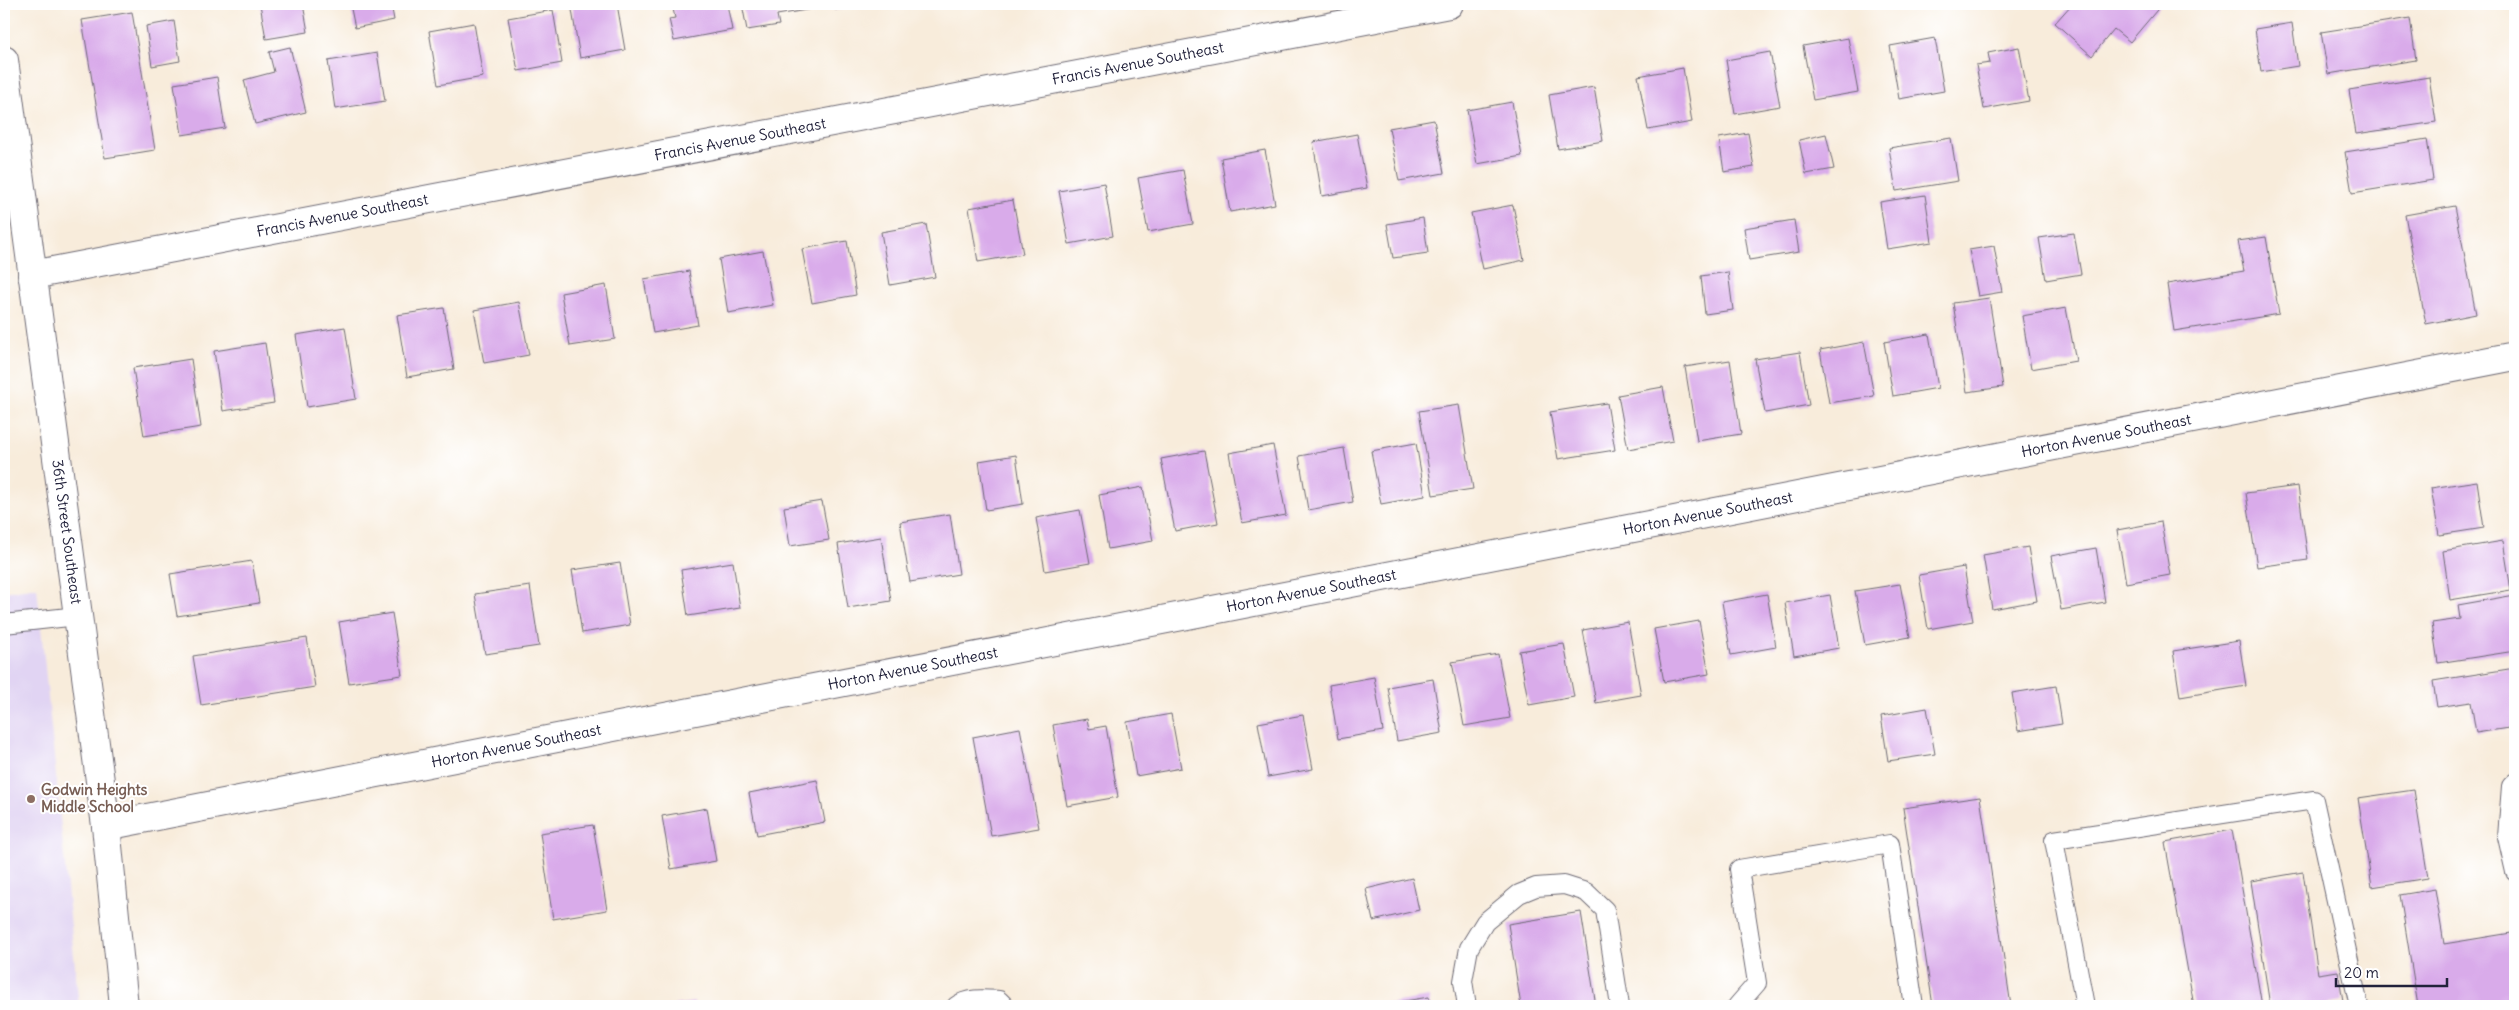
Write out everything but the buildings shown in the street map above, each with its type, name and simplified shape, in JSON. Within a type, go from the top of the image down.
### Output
[{"type":"street","name":"Francis Avenue Southeast","points":[[32,275],[1449,4]]},
{"type":"street","name":"36th Street Southeast","points":[[4,60],[106,826],[124,1006]]},
{"type":"street","name":"Horton Avenue Southeast","points":[[106,826],[2515,356]]},
{"type":"lane","points":[[4,624],[78,616]]},
{"type":"lane","points":[[2515,782],[2512,786],[2507,837],[2515,872]]},
{"type":"lane","points":[[2085,1006],[2054,840],[2314,800],[2359,1006]]},
{"type":"lane","points":[[1737,1006],[1757,983],[1739,869],[1890,844],[1914,1006]]},
{"type":"lane","points":[[1467,1006],[1463,980],[1469,948],[1485,922],[1519,894],[1536,886],[1564,885],[1586,892],[1605,910],[1620,1006]]},
{"type":"lane","points":[[956,1006],[960,1003],[980,998],[999,1000],[1005,1006]]},
{"type":"shaded area","name":"Godwin Heights Middle School","points":[[37,587],[79,1006],[4,1006],[4,592]]},
{"type":"place","name":"Godwin Heights Middle School","points":[[31,799]]}]
